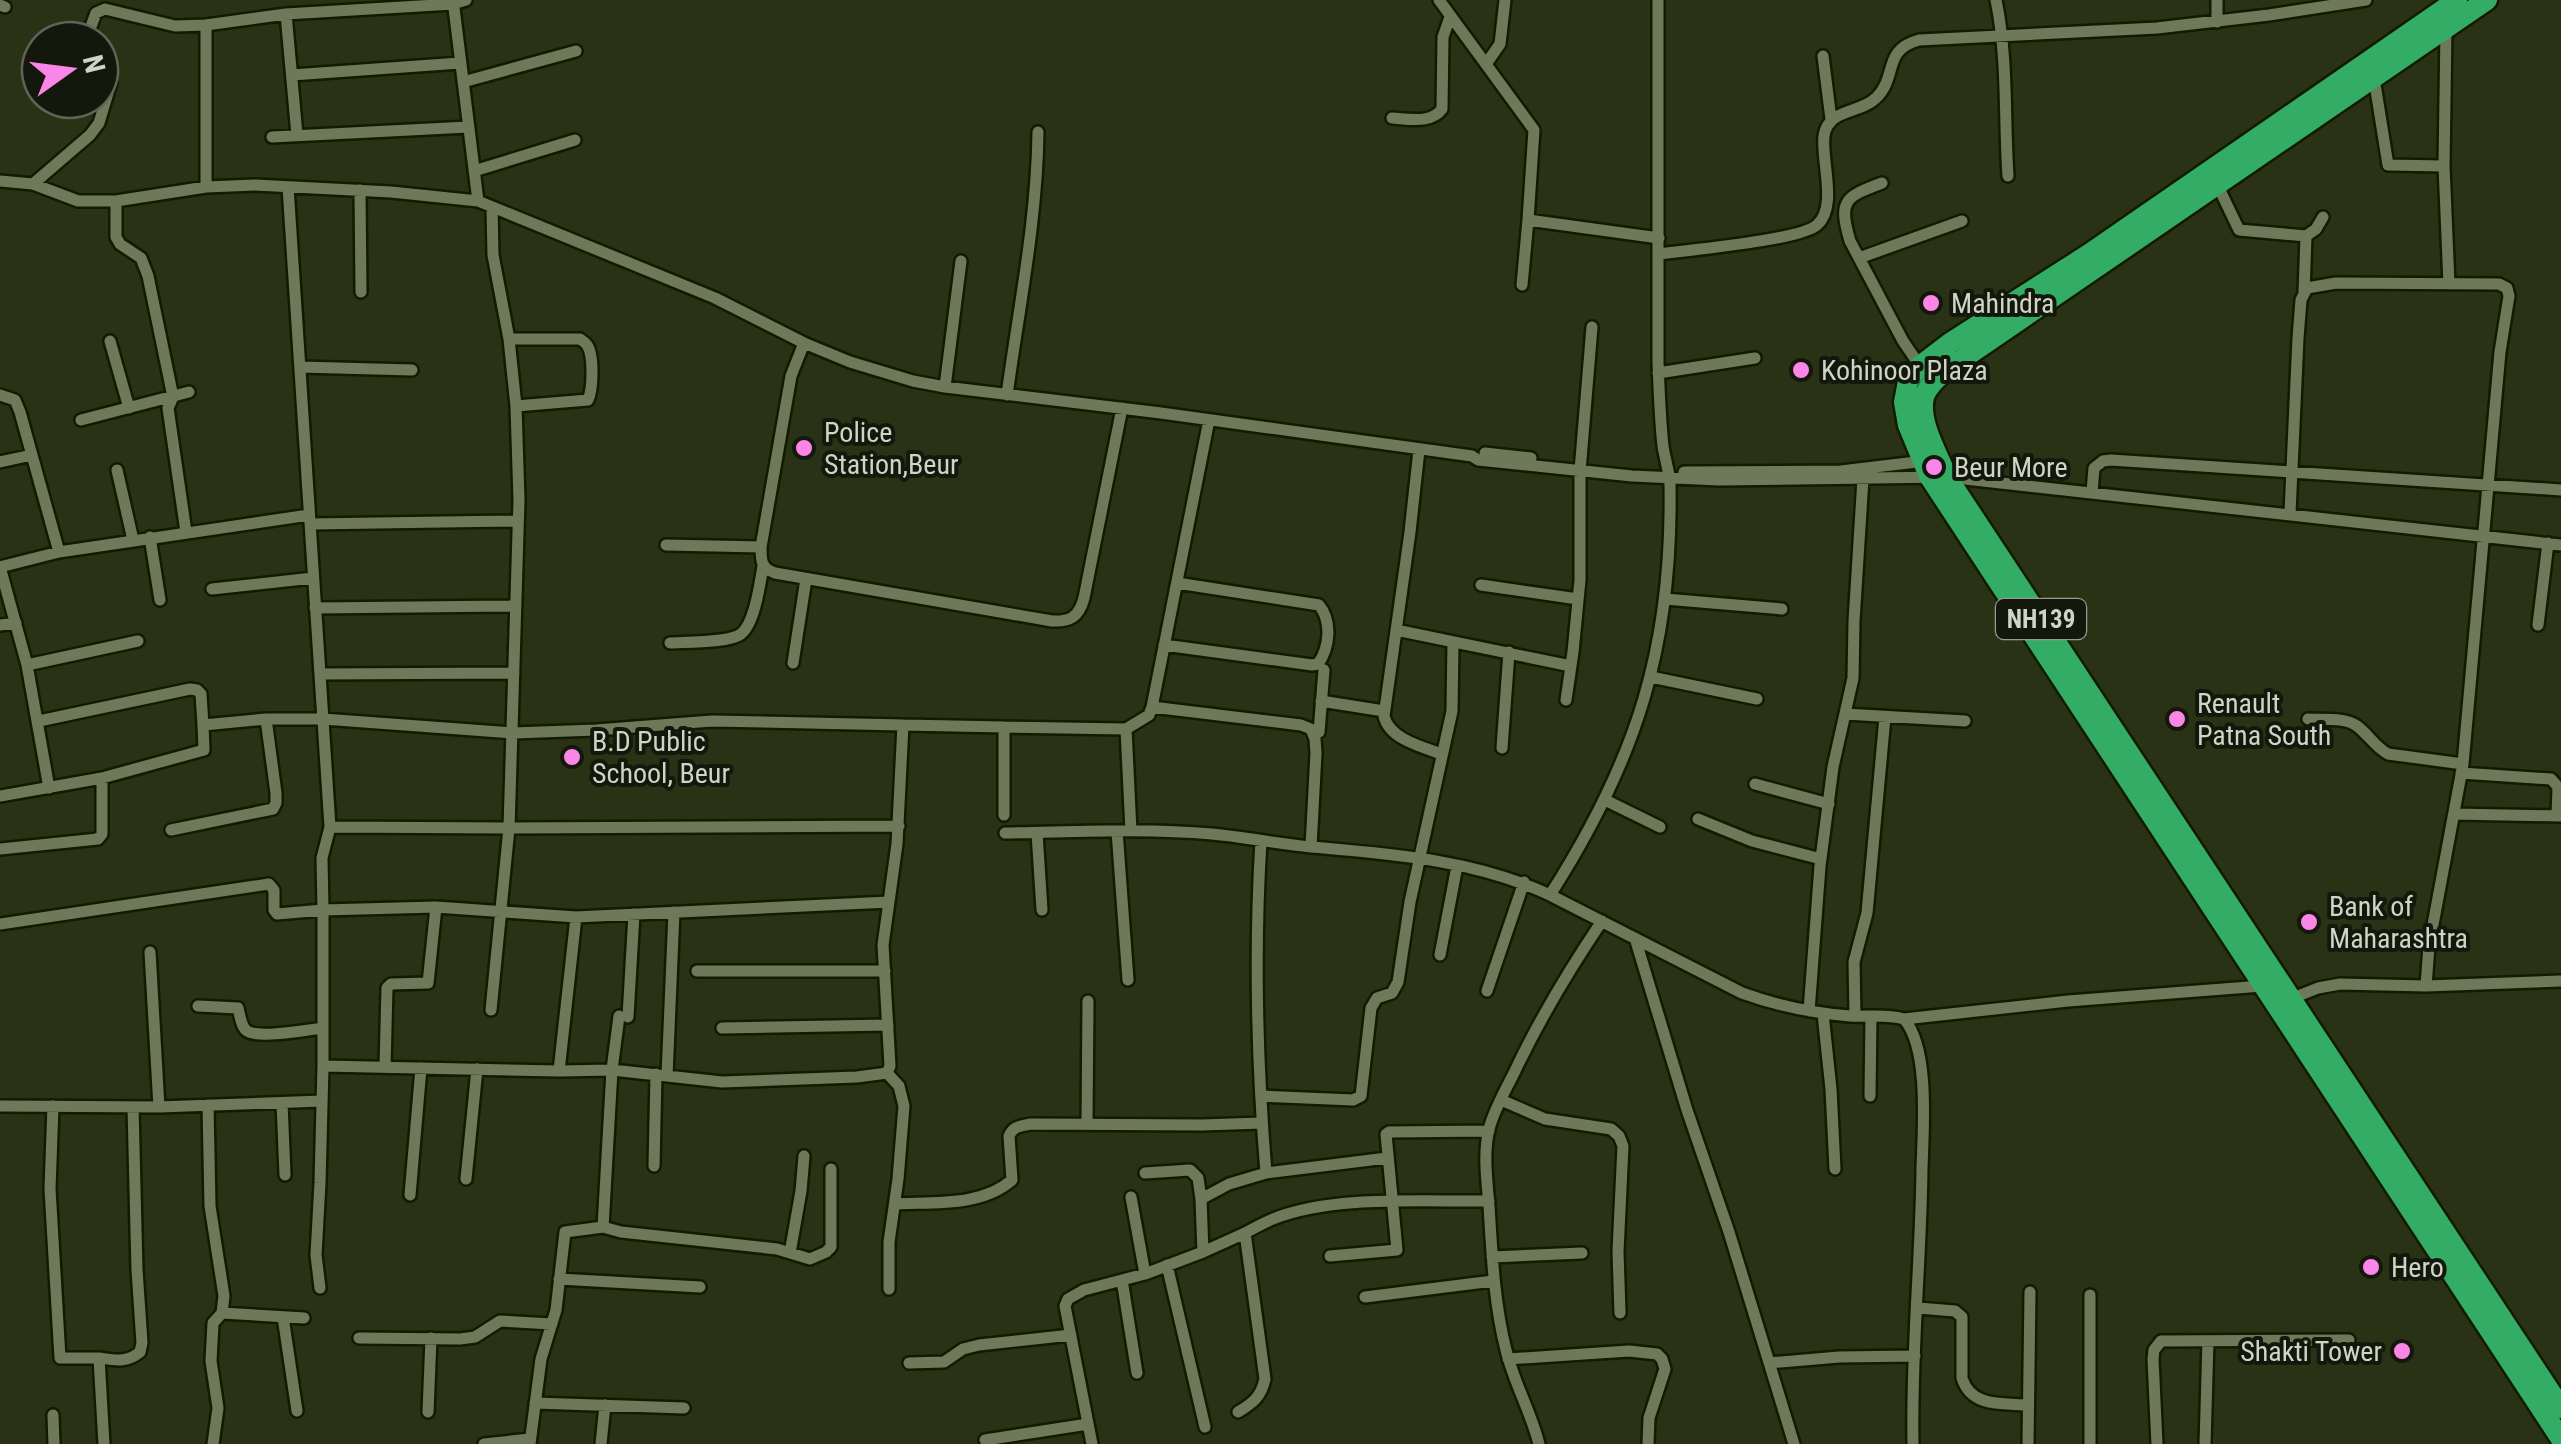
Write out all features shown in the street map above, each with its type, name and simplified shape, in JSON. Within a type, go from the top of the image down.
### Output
[{"type":"highway","name":"NH139","points":[[1934,468],[1924,395],[1945,371],[2457,0]]},
{"type":"highway","name":"NH139","points":[[2482,2],[2374,78],[1950,342],[1908,381],[1904,402],[1908,425],[1934,468],[2283,1002],[2561,1439]]},
{"type":"highway","name":"NH139","points":[[2076,687],[2262,986],[2283,1002],[2561,1408]]},
{"type":"street","points":[[1440,0],[1534,130],[1522,285]]},
{"type":"street","points":[[1550,895],[1605,800],[1634,732],[1651,677],[1665,599],[1670,542],[1669,475],[1660,422],[1658,373],[1658,0]]},
{"type":"street","points":[[1996,0],[2004,37],[2008,176]]},
{"type":"street","points":[[2217,0],[2217,22]]},
{"type":"street","points":[[1660,254],[1793,235],[1817,226],[1826,208],[1827,124],[1877,98],[1894,55],[1909,43],[2217,22],[2366,0]]},
{"type":"street","points":[[94,20],[104,9],[175,26],[206,25],[286,14],[457,1],[460,63],[478,201]]},
{"type":"street","points":[[1486,64],[1500,44],[1509,1]]},
{"type":"street","points":[[286,14],[298,134]]},
{"type":"street","points":[[1392,118],[1439,115],[1443,37],[1450,17]]},
{"type":"street","points":[[206,25],[206,187]]},
{"type":"street","points":[[2446,28],[2444,166],[2449,284]]},
{"type":"street","points":[[462,82],[576,51]]},
{"type":"street","points":[[1823,56],[1832,120]]},
{"type":"street","points":[[292,75],[460,63]]},
{"type":"street","points":[[2374,78],[2388,165],[2444,166]]},
{"type":"street","points":[[34,184],[90,135],[100,120]]},
{"type":"street","points":[[272,136],[468,127]]},
{"type":"street","points":[[1007,395],[1035,210],[1038,132]]},
{"type":"street","points":[[474,171],[575,140]]},
{"type":"street","points":[[2211,179],[2239,230],[2306,236],[2323,218]]},
{"type":"street","points":[[0,181],[34,184],[78,201],[116,201],[206,187],[255,185],[478,201],[715,298],[804,343],[875,370],[945,387],[1580,468],[1765,481],[1863,479],[1934,468]]},
{"type":"street","points":[[1882,183],[1850,197],[1846,204],[1846,227],[1920,366]]},
{"type":"street","points":[[288,187],[330,827],[322,858],[323,1066],[316,1256],[320,1288]]},
{"type":"street","points":[[360,190],[361,292]]},
{"type":"street","points":[[116,201],[116,237],[141,258],[148,276],[173,397],[168,408],[186,532]]},
{"type":"street","points":[[491,1010],[509,828],[518,521],[516,406],[509,340],[492,256],[492,207]]},
{"type":"street","points":[[1528,220],[1658,238]]},
{"type":"street","points":[[1860,258],[1962,220]]},
{"type":"street","points":[[2290,513],[2296,357],[2306,236]]},
{"type":"street","points":[[945,387],[961,262]]},
{"type":"street","points":[[2304,292],[2312,285],[2336,282],[2499,284],[2508,291],[2462,768],[2428,946],[2426,986]]},
{"type":"street","points":[[1566,700],[1578,598],[1580,468],[1592,326]]},
{"type":"street","points":[[509,340],[580,339],[589,348],[593,386],[588,400],[516,406]]},
{"type":"street","points":[[110,342],[129,408]]},
{"type":"street","points":[[804,343],[791,376],[762,547],[764,566],[775,573],[1052,621],[1070,620],[1078,614],[1084,598],[1122,408]]},
{"type":"street","points":[[1658,373],[1755,358]]},
{"type":"street","points":[[300,366],[412,370]]},
{"type":"street","points":[[81,420],[189,392]]},
{"type":"street","points":[[0,395],[14,400],[59,552]]},
{"type":"street","points":[[203,724],[323,719],[514,733],[712,721],[1126,730],[1149,716],[1152,707],[1210,420]]},
{"type":"street","points":[[1418,450],[1385,724],[1420,746],[1442,754]]},
{"type":"street","points":[[0,462],[32,454]]},
{"type":"street","points":[[2092,492],[2094,468],[2103,461],[2561,490]]},
{"type":"street","points":[[1669,475],[1934,468],[2092,492],[2554,544],[2538,626]]},
{"type":"street","points":[[117,470],[132,540]]},
{"type":"street","points":[[1809,1012],[1815,903],[1833,767],[1853,678],[1863,479]]},
{"type":"street","points":[[50,788],[27,665],[0,567],[59,552],[150,537],[310,520],[518,521]]},
{"type":"street","points":[[150,537],[160,600]]},
{"type":"street","points":[[666,546],[762,547]]},
{"type":"street","points":[[670,643],[740,634],[756,601],[764,566]]},
{"type":"street","points":[[212,588],[314,578]]},
{"type":"street","points":[[792,663],[806,579]]},
{"type":"street","points":[[1164,645],[1312,665],[1318,664],[1324,654],[1326,616],[1319,605],[1177,583]]},
{"type":"street","points":[[1481,585],[1578,598]]},
{"type":"street","points":[[1665,599],[1782,609]]},
{"type":"street","points":[[316,608],[516,606]]},
{"type":"street","points":[[0,625],[16,623]]},
{"type":"street","points":[[1396,630],[1571,666]]},
{"type":"street","points":[[27,665],[138,641]]},
{"type":"street","points":[[1261,1096],[1353,1100],[1362,1096],[1371,1008],[1377,998],[1392,992],[1398,982],[1406,922],[1453,697],[1454,642]]},
{"type":"street","points":[[1502,748],[1509,652]]},
{"type":"street","points":[[1320,732],[1324,670]]},
{"type":"street","points":[[320,674],[514,673]]},
{"type":"street","points":[[1651,677],[1758,699]]},
{"type":"street","points":[[0,796],[102,778],[204,750],[198,690],[39,721]]},
{"type":"street","points":[[1322,701],[1384,711]]},
{"type":"street","points":[[1152,707],[1311,729],[1316,753],[1311,847]]},
{"type":"street","points":[[1846,714],[1965,721]]},
{"type":"street","points":[[1855,1016],[1854,962],[1867,913],[1885,717]]},
{"type":"street","points":[[171,830],[273,810],[276,793],[266,719]]},
{"type":"street","points":[[2308,719],[2350,722],[2388,754],[2550,779],[2558,787],[2559,816],[2454,814]]},
{"type":"street","points":[[887,1072],[890,1066],[884,945],[898,826],[902,725]]},
{"type":"street","points":[[1004,727],[1004,815]]},
{"type":"street","points":[[1126,730],[1128,980]]},
{"type":"street","points":[[0,850],[98,839],[102,834],[102,778]]},
{"type":"street","points":[[1754,784],[1829,804]]},
{"type":"street","points":[[1605,800],[1660,827]]},
{"type":"street","points":[[1698,819],[1752,841],[1821,859]]},
{"type":"street","points":[[330,827],[898,826]]},
{"type":"street","points":[[1005,833],[1215,834],[1457,866],[1524,882],[1742,994],[1823,1014],[1904,1019],[2262,986]]},
{"type":"street","points":[[1037,833],[1042,910]]},
{"type":"street","points":[[1261,842],[1257,953],[1266,1173]]},
{"type":"street","points":[[1440,955],[1457,866]]},
{"type":"street","points":[[1487,990],[1524,882]]},
{"type":"street","points":[[0,924],[269,884],[274,890],[277,914],[436,908],[576,917],[889,902]]},
{"type":"street","points":[[384,1067],[387,988],[391,984],[428,982],[436,908]]},
{"type":"street","points":[[654,1166],[674,912]]},
{"type":"street","points":[[603,1227],[612,1070],[623,1017],[634,914]]},
{"type":"street","points":[[560,1071],[576,917]]},
{"type":"street","points":[[1540,1444],[1508,1359],[1494,1281],[1486,1167],[1489,1131],[1552,998],[1602,921]]},
{"type":"street","points":[[1635,938],[1794,1444]]},
{"type":"street","points":[[150,952],[159,1107]]},
{"type":"street","points":[[697,971],[885,971]]},
{"type":"street","points":[[2283,1002],[2340,984],[2426,986],[2561,981]]},
{"type":"street","points":[[1087,1124],[1088,1001]]},
{"type":"street","points":[[198,1006],[238,1008],[242,1025],[251,1032],[323,1028]]},
{"type":"street","points":[[1823,1014],[1835,1169]]},
{"type":"street","points":[[1870,1096],[1871,1016]]},
{"type":"street","points":[[1904,1019],[1914,1033],[1922,1080],[1913,1444]]},
{"type":"street","points":[[722,1028],[888,1024]]},
{"type":"street","points":[[323,1066],[612,1070],[722,1082],[857,1077],[887,1072]]},
{"type":"street","points":[[410,1196],[421,1068]]},
{"type":"street","points":[[466,1179],[477,1069]]},
{"type":"street","points":[[887,1072],[899,1086],[904,1106],[889,1288]]},
{"type":"street","points":[[1501,1100],[1545,1119],[1611,1129],[1619,1136],[1623,1146],[1618,1252],[1620,1313]]},
{"type":"street","points":[[0,1106],[159,1107],[322,1101]]},
{"type":"street","points":[[282,1103],[285,1176]]},
{"type":"street","points":[[208,1105],[210,1206],[224,1296],[222,1313],[213,1324],[211,1362],[218,1408],[213,1444]]},
{"type":"street","points":[[53,1106],[50,1189],[60,1358],[122,1361],[140,1352],[142,1343],[133,1107]]},
{"type":"street","points":[[895,1204],[968,1200],[1004,1187],[1012,1180],[1009,1136],[1017,1126],[1262,1123]]},
{"type":"street","points":[[1330,1256],[1397,1250],[1386,1134],[1489,1131]]},
{"type":"street","points":[[790,1253],[802,1191],[804,1156]]},
{"type":"street","points":[[1201,1199],[1229,1184],[1266,1173],[1387,1158]]},
{"type":"street","points":[[484,1444],[530,1442],[564,1232],[603,1227],[777,1249],[810,1259],[831,1247],[831,1169]]},
{"type":"street","points":[[1145,1172],[1194,1172],[1201,1199],[1203,1252]]},
{"type":"street","points":[[1131,1198],[1145,1274]]},
{"type":"street","points":[[1092,1444],[1065,1306],[1068,1298],[1145,1274],[1298,1211],[1349,1204],[1488,1202]]},
{"type":"street","points":[[1238,1412],[1256,1401],[1265,1379],[1245,1233]]},
{"type":"street","points":[[1492,1257],[1582,1253]]},
{"type":"street","points":[[1167,1265],[1205,1427]]},
{"type":"street","points":[[559,1279],[700,1287]]},
{"type":"street","points":[[1122,1280],[1137,1373]]},
{"type":"street","points":[[1365,1297],[1494,1281]]},
{"type":"street","points":[[2028,1444],[2030,1292]]},
{"type":"street","points":[[2090,1295],[2090,1444]]},
{"type":"street","points":[[1918,1308],[1960,1312],[1962,1378],[1974,1398],[2028,1405]]},
{"type":"street","points":[[222,1313],[304,1318]]},
{"type":"street","points":[[283,1317],[297,1410]]},
{"type":"street","points":[[359,1338],[475,1337],[500,1321],[552,1324]]},
{"type":"street","points":[[908,1363],[944,1362],[963,1349],[979,1345],[1071,1334]]},
{"type":"street","points":[[428,1412],[431,1338]]},
{"type":"street","points":[[2157,1444],[2153,1359],[2156,1345],[2167,1340],[2349,1340]]},
{"type":"street","points":[[2206,1444],[2208,1342]]},
{"type":"street","points":[[1508,1359],[1656,1354],[1665,1370],[1649,1418],[1648,1444]]},
{"type":"street","points":[[1770,1363],[1839,1356],[1915,1356]]},
{"type":"street","points":[[99,1358],[104,1444]]},
{"type":"street","points":[[535,1403],[684,1408]]},
{"type":"street","points":[[601,1444],[605,1405]]},
{"type":"street","points":[[52,1415],[54,1444]]},
{"type":"street","points":[[985,1440],[1088,1424]]},
{"type":"place","name":"Mahindra","points":[[1931,303]]},
{"type":"place","name":"Kohinoor Plaza","points":[[1801,370]]},
{"type":"place","name":"Police Station,Beur","points":[[804,448]]},
{"type":"place","name":"Beur More","points":[[1934,467]]},
{"type":"place","name":"Renault Patna South","points":[[2177,719]]},
{"type":"place","name":"B.D Public School, Beur","points":[[572,757]]},
{"type":"place","name":"Bank of Maharashtra","points":[[2309,922]]},
{"type":"place","name":"Hero","points":[[2371,1267]]},
{"type":"place","name":"Shakti Tower","points":[[2402,1351]]}]
